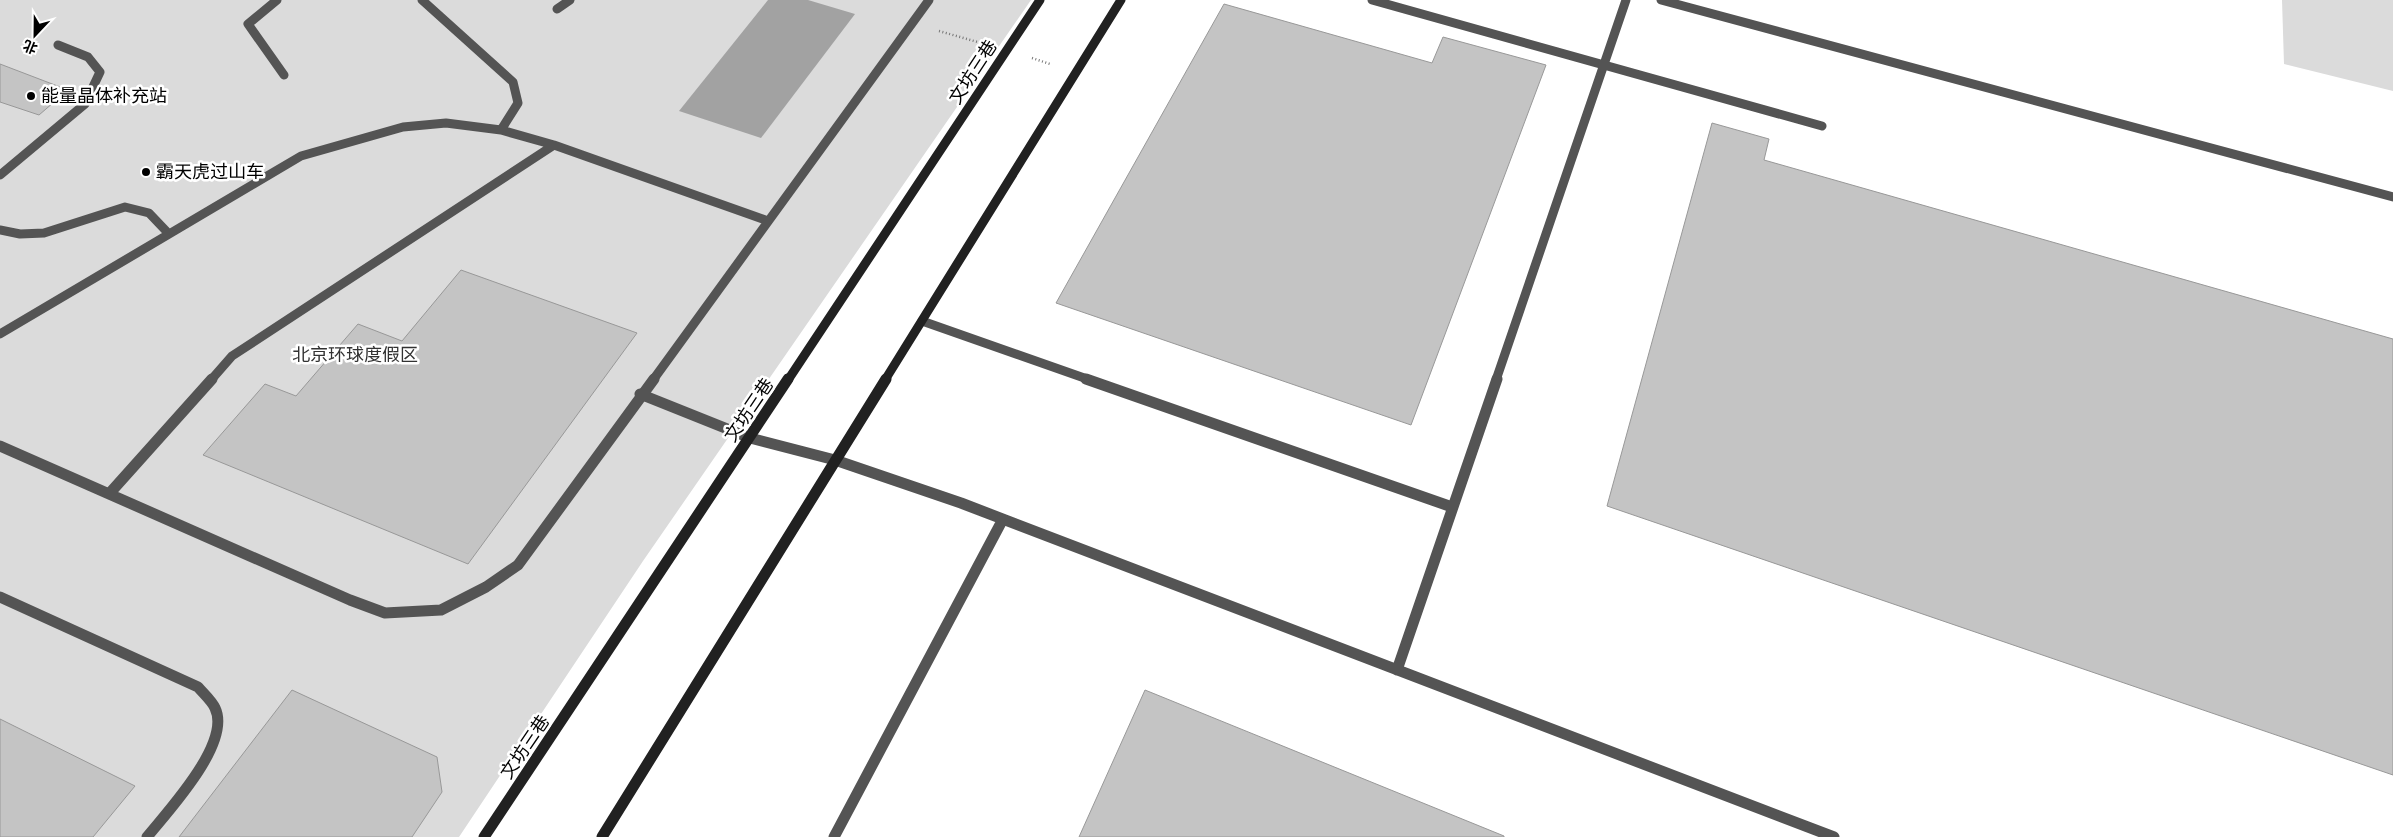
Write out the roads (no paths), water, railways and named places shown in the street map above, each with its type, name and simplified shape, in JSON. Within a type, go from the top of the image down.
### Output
[{"type":"main road","name":"文坊三巷","points":[[484,837],[1040,0]]},
{"type":"main road","points":[[602,837],[1121,0]]},
{"type":"lane","points":[[277,0],[248,24],[284,75]]},
{"type":"lane","points":[[422,0],[513,82],[518,102],[501,130]]},
{"type":"lane","points":[[557,9],[570,0]]},
{"type":"lane","points":[[0,446],[350,600],[385,612],[440,610],[486,587],[518,565],[640,394],[929,0]]},
{"type":"lane","points":[[1372,0],[1822,126]]},
{"type":"lane","points":[[1396,670],[1626,0]]},
{"type":"lane","points":[[1661,0],[2393,197]]},
{"type":"lane","points":[[0,175],[85,104],[100,72],[88,57],[58,45]]},
{"type":"lane","points":[[0,334],[301,156],[403,127],[446,124],[501,130],[554,146],[768,221]]},
{"type":"lane","points":[[109,494],[232,356],[554,146]]},
{"type":"lane","points":[[0,230],[20,234],[44,233],[125,207],[149,214],[169,234]]},
{"type":"lane","points":[[922,321],[1452,507]]},
{"type":"lane","points":[[640,394],[750,438],[835,460],[1003,520],[1834,837]]},
{"type":"lane","points":[[834,837],[1003,520]]},
{"type":"lane","points":[[0,597],[198,687],[216,709],[216,738],[200,770],[147,837]]},
{"type":"place","name":"能量晶体补充站","points":[[31,96]]},
{"type":"place","name":"霸天虎过山车","points":[[146,172]]},
{"type":"park label","name":"北京环球度假区","points":[[355,355]]}]
